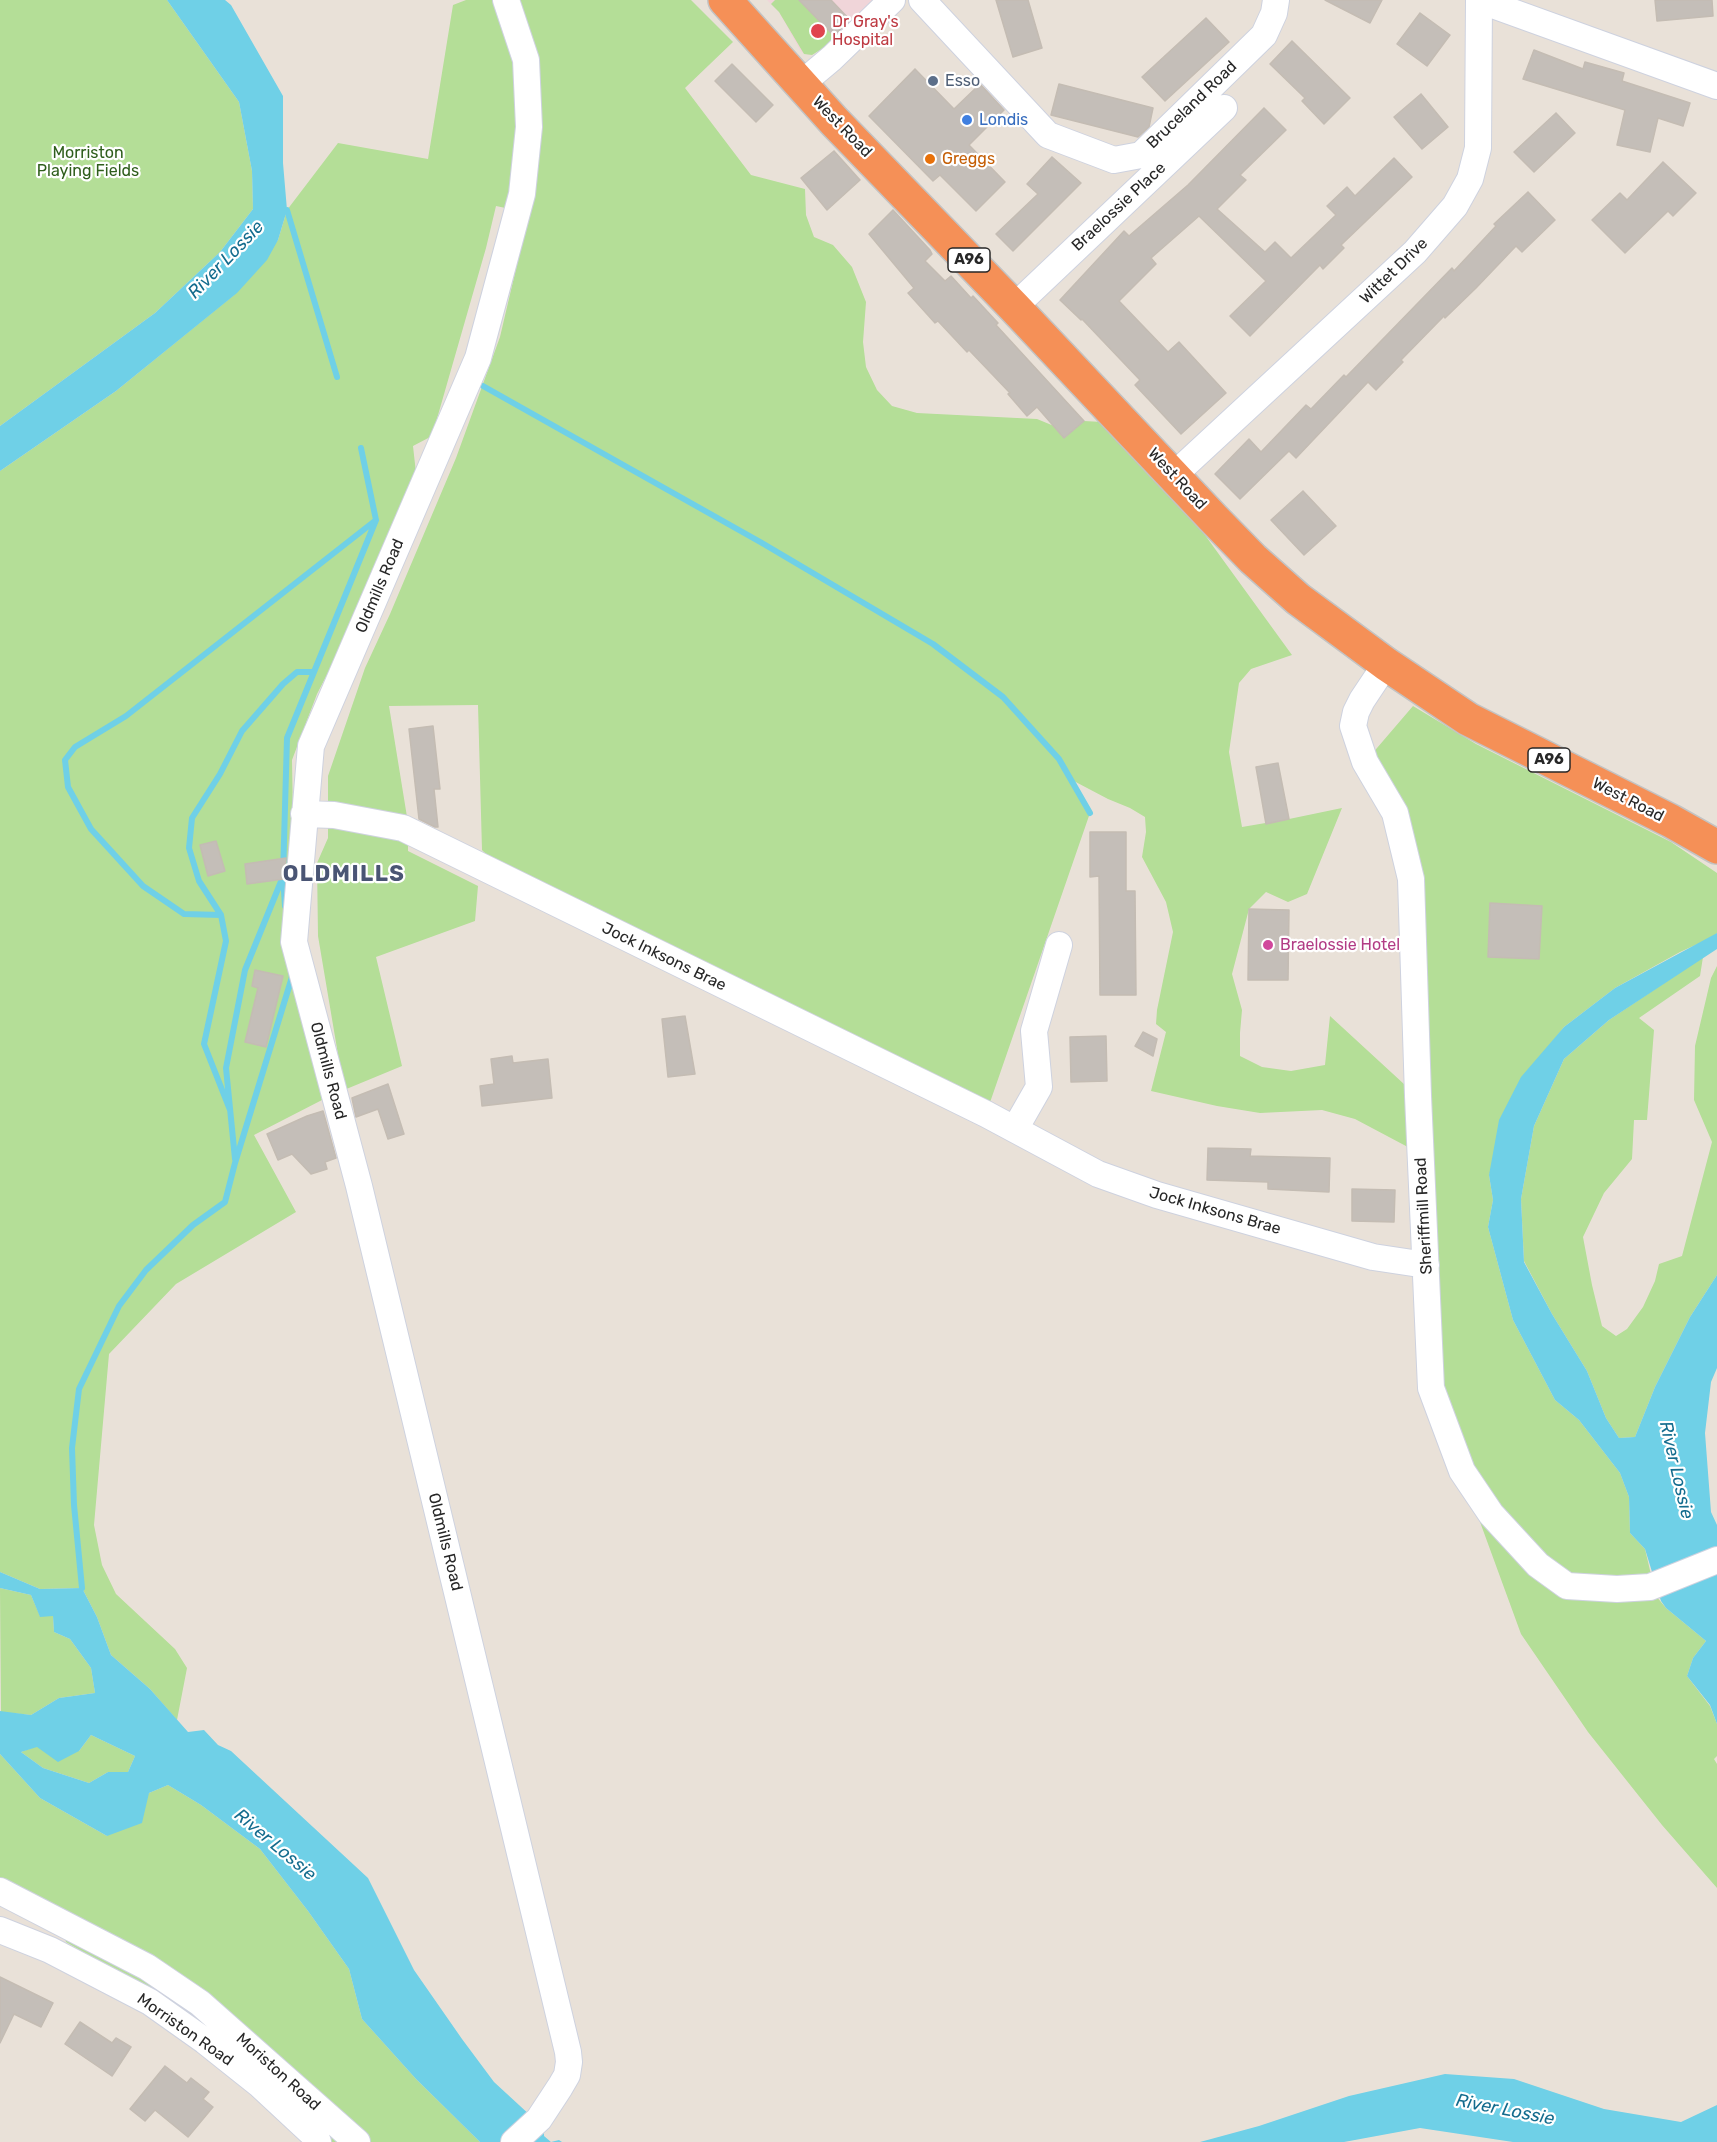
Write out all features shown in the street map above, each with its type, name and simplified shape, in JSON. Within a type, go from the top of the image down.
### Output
[{"type":"highway","name":"West Road","points":[[725,0],[834,121],[1253,559],[1298,599],[1386,664],[1468,719],[1671,821],[1717,847]]},
{"type":"street","name":"Oldmills Road","points":[[506,0],[526,60],[529,127],[522,194],[478,358],[311,746],[294,942],[359,1186],[568,2052],[567,2075],[539,2120],[514,2142]]},
{"type":"street","points":[[801,84],[832,58],[892,0]]},
{"type":"street","name":"Bruceland Road","points":[[922,0],[1048,135],[1114,160],[1141,155],[1264,35],[1274,13],[1276,0]]},
{"type":"street","points":[[1479,0],[1717,86]]},
{"type":"street","name":"Wittet Drive","points":[[1174,475],[1415,252],[1455,206],[1470,179],[1478,148],[1479,0]]},
{"type":"street","name":"Braelossie Place","points":[[1014,307],[1224,108]]},
{"type":"street","name":"Sheriffmill Road","points":[[1386,664],[1362,700],[1353,726],[1365,762],[1395,813],[1411,879],[1431,1388],[1462,1471],[1491,1514],[1538,1565],[1567,1586],[1617,1589],[1650,1587],[1717,1560]]},
{"type":"street","name":"Jock Inksons Brae","points":[[304,814],[334,815],[403,828],[1014,1130],[1098,1174],[1157,1195],[1373,1257],[1426,1265]]},
{"type":"street","points":[[1014,1130],[1039,1087],[1034,1031],[1059,945]]},
{"type":"street","name":"Morriston Road","points":[[0,1891],[147,1966],[200,2003]]},
{"type":"street","points":[[50,1950],[65,1923]]},
{"type":"street","name":"Morriston Road","points":[[0,1930],[50,1950],[150,2002],[205,2041],[259,2084],[316,2137],[318,2142]]},
{"type":"street","name":"Moriston Road","points":[[200,2003],[357,2142]]},
{"type":"shaded area","name":"Dr Gray's Hospital","points":[[767,0],[879,0],[824,54],[819,50],[808,55],[801,52],[779,12]]},
{"type":"green space","name":"Morriston Playing Fields","points":[[0,0],[167,0],[239,102],[252,171],[253,209],[220,252],[155,313],[0,426]]},
{"type":"green space","points":[[466,0],[691,0],[733,42],[685,88],[751,175],[805,189],[806,215],[814,237],[833,245],[852,267],[866,302],[863,342],[866,367],[877,390],[892,406],[917,413],[1037,419],[1054,426],[1064,438],[1084,421],[1102,422],[1189,513],[1292,655],[1251,669],[1239,683],[1229,752],[1242,827],[1342,808],[1307,894],[1288,902],[1266,892],[1249,909],[1232,974],[1242,1010],[1240,1056],[1262,1067],[1291,1071],[1325,1065],[1330,1016],[1417,1096],[1411,879],[1365,762],[1413,706],[1476,744],[1671,842],[1717,873],[1717,933],[1715,936],[1680,952],[1615,988],[1564,1027],[1549,1046],[1489,1175],[1493,1200],[1488,1227],[1513,1320],[1555,1400],[1579,1420],[1620,1473],[1629,1497],[1630,1533],[1645,1549],[1656,1596],[1666,1608],[1706,1641],[1693,1658],[1687,1676],[1710,1706],[1717,1724],[1717,1756],[1714,1759],[1717,1764],[1717,1888],[1662,1825],[1588,1732],[1521,1634],[1431,1388],[1421,1154],[1355,1119],[1322,1110],[1260,1113],[1151,1091],[1166,1032],[1156,1024],[1173,932],[1166,902],[1142,857],[1146,832],[1145,817],[1130,808],[1070,779],[1090,813],[986,1114],[515,884],[482,850],[478,705],[389,706],[408,823],[408,851],[478,886],[475,921],[376,957],[402,1066],[344,1090],[318,936],[317,863],[328,838],[328,776],[365,668],[456,458],[500,337],[529,213],[496,206],[432,436],[413,446],[417,482],[397,513],[335,659],[317,694],[292,760],[296,990],[322,1100],[254,1135],[296,1212],[176,1284],[109,1354],[94,1525],[102,1565],[116,1594],[175,1649],[187,1668],[177,1720],[150,1689],[111,1655],[97,1617],[82,1588],[40,1589],[0,1572],[0,471],[116,391],[234,295],[278,240],[287,210],[338,143],[428,159],[453,5]]},
{"type":"green space","points":[[775,0],[799,0],[838,40],[824,54],[820,50],[812,55],[804,54],[779,12],[771,4]]},
{"type":"green space","points":[[1703,957],[1700,976],[1639,1018],[1654,1030],[1647,1120],[1634,1120],[1632,1159],[1604,1193],[1583,1237],[1602,1326],[1616,1336],[1627,1329],[1643,1307],[1655,1281],[1659,1264],[1682,1256],[1712,1142],[1694,1100],[1695,1046],[1711,978],[1717,966],[1717,1275],[1690,1317],[1655,1387],[1635,1437],[1619,1438],[1606,1418],[1587,1371],[1552,1314],[1524,1261],[1521,1199],[1534,1126],[1564,1059],[1609,1020]]},
{"type":"green space","points":[[0,1588],[31,1595],[40,1616],[53,1616],[54,1632],[70,1639],[91,1668],[95,1693],[59,1698],[31,1715],[1,1712]]},
{"type":"green space","points":[[91,1735],[135,1756],[128,1772],[108,1772],[89,1783],[43,1768],[21,1752],[37,1746],[79,1751]]},
{"type":"green space","points":[[0,1754],[40,1798],[107,1836],[149,1793],[168,1785],[201,1805],[260,1849],[349,1969],[362,2019],[416,2079],[480,2142],[357,2142],[200,2003],[0,1891]]},
{"type":"green space","points":[[70,1933],[205,2019],[346,2142],[328,2142],[144,1988],[66,1942],[64,1935]]},
{"type":"water","name":"River Lossie","points":[[167,0],[225,0],[231,5],[283,96],[283,163],[287,210],[278,240],[267,260],[237,293],[116,391],[0,471],[0,426],[155,313],[220,252],[253,209],[252,171],[239,102]]},
{"type":"water","name":"River Lossie","points":[[1717,933],[1717,949],[1609,1020],[1564,1059],[1534,1126],[1521,1199],[1524,1262],[1587,1371],[1606,1418],[1619,1438],[1635,1437],[1655,1387],[1690,1317],[1717,1275],[1717,1368],[1711,1382],[1705,1433],[1711,1512],[1717,1525],[1717,1724],[1710,1705],[1687,1676],[1693,1658],[1706,1641],[1666,1608],[1661,1601],[1645,1549],[1630,1533],[1629,1497],[1620,1473],[1579,1420],[1555,1400],[1513,1320],[1488,1227],[1493,1200],[1489,1175],[1499,1120],[1521,1077],[1564,1027],[1615,988]]},
{"type":"water","name":"River Lossie","points":[[0,1572],[40,1589],[82,1588],[97,1617],[111,1655],[150,1689],[188,1732],[204,1730],[218,1745],[231,1751],[368,1878],[414,1970],[494,2082],[544,2128],[544,2136],[551,2142],[480,2142],[416,2079],[362,2019],[349,1969],[260,1849],[201,1805],[168,1785],[149,1793],[142,1823],[107,1836],[40,1798],[0,1754],[0,1711],[31,1715],[59,1698],[95,1693],[91,1668],[70,1639],[54,1632],[53,1616],[40,1617],[31,1595],[0,1588]],"holes":[[[91,1735],[135,1756],[128,1772],[108,1772],[89,1783],[43,1768],[21,1752],[37,1747],[58,1762],[79,1751]]]},
{"type":"water","name":"River Lossie","points":[[1445,2074],[1514,2079],[1604,2109],[1681,2122],[1717,2105],[1717,2142],[1513,2142],[1420,2128],[1344,2142],[1200,2142],[1259,2126],[1349,2096]]},
{"type":"building","points":[[799,0],[831,0],[850,20],[834,36]]},
{"type":"building","points":[[996,0],[1028,0],[1042,48],[1013,57]]},
{"type":"building","points":[[1325,0],[1382,0],[1370,23]]},
{"type":"building","points":[[1655,0],[1712,0],[1713,16],[1657,21]]},
{"type":"building","points":[[1420,13],[1450,35],[1427,66],[1397,44]]},
{"type":"building","points":[[1206,18],[1229,42],[1165,101],[1142,77]]},
{"type":"building","points":[[1292,41],[1350,98],[1324,124],[1302,101],[1305,98],[1270,64]]},
{"type":"building","points":[[1534,50],[1583,69],[1585,62],[1624,73],[1622,81],[1690,103],[1683,126],[1658,118],[1650,152],[1617,145],[1625,110],[1523,79]]},
{"type":"building","points":[[732,64],[773,105],[756,122],[715,81]]},
{"type":"building","points":[[915,69],[954,109],[980,84],[1004,110],[969,145],[1005,182],[976,211],[940,175],[933,181],[869,116]]},
{"type":"building","points":[[1059,84],[1153,108],[1149,127],[1138,137],[1051,115]]},
{"type":"building","points":[[1421,94],[1448,127],[1422,149],[1394,117]]},
{"type":"building","points":[[1264,108],[1286,130],[1240,175],[1246,180],[1217,209],[1265,252],[1275,242],[1291,258],[1336,215],[1327,206],[1347,187],[1355,196],[1394,158],[1412,177],[1341,245],[1344,248],[1323,269],[1320,265],[1250,336],[1230,316],[1266,281],[1199,216],[1151,258],[1156,264],[1119,301],[1168,352],[1179,342],[1226,393],[1181,434],[1135,385],[1140,380],[1082,319],[1060,300],[1124,231],[1129,236],[1188,185]]},
{"type":"building","points":[[1556,113],[1575,133],[1534,172],[1514,152]]},
{"type":"building","points":[[834,151],[860,180],[827,210],[801,178]]},
{"type":"building","points":[[1052,157],[1081,183],[1013,251],[996,234],[1038,194],[1027,184]]},
{"type":"building","points":[[1663,162],[1696,193],[1673,216],[1668,211],[1625,253],[1592,220],[1620,193],[1627,200]]},
{"type":"building","points":[[1528,192],[1555,220],[1522,252],[1516,246],[1401,360],[1403,362],[1376,390],[1368,382],[1296,458],[1289,451],[1240,499],[1215,474],[1249,439],[1261,452],[1306,405],[1311,409],[1344,375],[1346,377],[1452,268],[1454,271],[1496,226],[1494,224]]},
{"type":"building","points":[[893,210],[930,250],[932,254],[925,261],[945,281],[951,276],[971,298],[973,296],[998,323],[996,325],[1084,421],[1064,438],[1037,407],[1027,416],[1008,394],[1010,393],[969,350],[967,352],[938,321],[935,323],[908,293],[914,288],[869,234]]},
{"type":"building","points":[[1303,491],[1336,526],[1304,555],[1271,520]]},
{"type":"building","points":[[433,726],[440,789],[434,789],[438,827],[419,819],[409,729]]},
{"type":"building","points":[[1278,763],[1289,819],[1266,824],[1256,767]]},
{"type":"building","points":[[1090,832],[1126,832],[1126,891],[1135,891],[1136,995],[1100,995],[1099,876],[1090,877]]},
{"type":"building","points":[[216,841],[225,871],[208,876],[200,845]]},
{"type":"building","points":[[286,858],[284,879],[247,884],[245,864]]},
{"type":"building","points":[[1490,903],[1542,906],[1539,959],[1488,957]]},
{"type":"building","name":"Braelossie Hotel","points":[[1249,909],[1289,910],[1288,980],[1248,980]]},
{"type":"building","points":[[255,970],[283,976],[266,1047],[245,1042],[258,988],[252,986]]},
{"type":"building","points":[[685,1016],[695,1074],[668,1077],[662,1019]]},
{"type":"building","points":[[1143,1032],[1157,1039],[1153,1056],[1135,1046]]},
{"type":"building","points":[[1106,1036],[1107,1081],[1071,1082],[1070,1037]]},
{"type":"building","points":[[512,1056],[513,1063],[548,1059],[552,1098],[482,1106],[480,1086],[494,1084],[491,1059]]},
{"type":"building","points":[[388,1084],[404,1134],[388,1139],[378,1109],[356,1117],[352,1098]]},
{"type":"building","points":[[323,1111],[336,1158],[325,1162],[327,1169],[311,1174],[292,1154],[278,1160],[267,1134]]},
{"type":"building","points":[[1208,1148],[1251,1149],[1250,1156],[1330,1158],[1329,1192],[1268,1189],[1268,1182],[1207,1180]]},
{"type":"building","points":[[1352,1189],[1395,1190],[1394,1222],[1352,1221]]},
{"type":"building","points":[[0,1977],[53,2003],[41,2027],[14,2014],[0,2043]]},
{"type":"building","points":[[80,2022],[112,2043],[116,2038],[131,2047],[112,2076],[65,2044]]},
{"type":"building","points":[[165,2066],[187,2083],[191,2078],[209,2092],[203,2099],[213,2107],[188,2137],[155,2110],[145,2121],[130,2109]]},
{"type":"waterway","points":[[287,210],[337,377]]},
{"type":"waterway","points":[[483,386],[762,543],[933,644],[1003,697],[1059,759],[1090,813]]},
{"type":"waterway","points":[[285,906],[283,876],[287,738],[376,520],[361,448]]},
{"type":"waterway","points":[[221,915],[184,914],[143,886],[91,829],[68,787],[65,760],[75,747],[126,716],[376,520]]},
{"type":"waterway","points":[[230,1110],[204,1044],[226,941],[221,915],[199,881],[189,848],[192,818],[220,774],[242,731],[283,684],[297,672],[314,672]]},
{"type":"waterway","points":[[235,1159],[226,1068],[245,970],[282,879]]},
{"type":"waterway","points":[[82,1588],[74,1505],[72,1448],[79,1389],[119,1306],[146,1270],[193,1225],[225,1202],[292,977],[291,973]]},
{"type":"place","name":"Dr Gray's Hospital","points":[[818,31]]},
{"type":"place","name":"Esso","points":[[933,81]]},
{"type":"place","name":"Londis","points":[[967,120]]},
{"type":"place","name":"Greggs","points":[[930,159]]},
{"type":"place","name":"Braelossie Hotel","points":[[1268,945]]},
{"type":"district","name":"OLDMILLS","points":[[344,875]]}]
